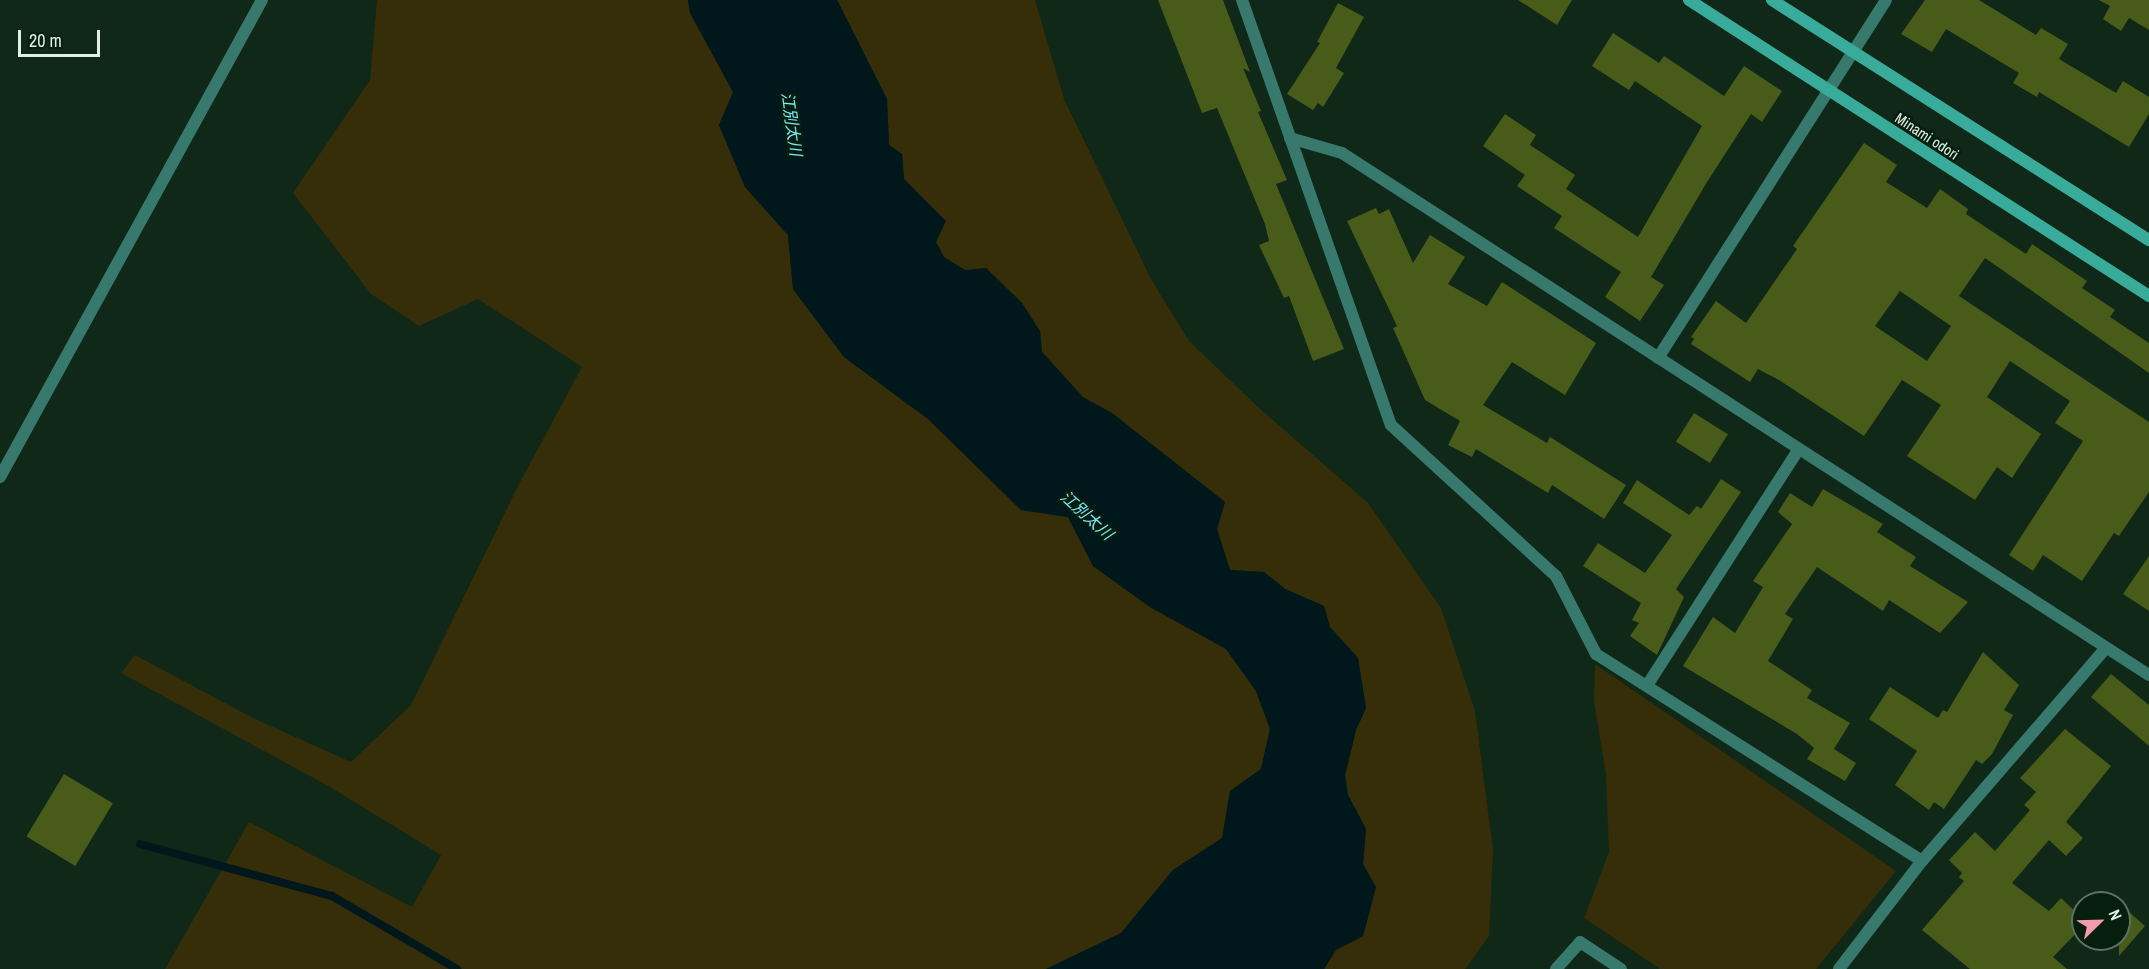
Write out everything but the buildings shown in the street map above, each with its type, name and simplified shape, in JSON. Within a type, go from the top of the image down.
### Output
[{"type":"main road","name":"Minami odori","points":[[1689,0],[2149,296]]},
{"type":"main road","name":"Minami odori","points":[[1772,0],[2149,240]]},
{"type":"street","points":[[0,477],[262,0]]},
{"type":"street","points":[[1242,0],[1391,425],[1556,576],[1596,654],[1648,684],[1922,861]]},
{"type":"street","points":[[1658,358],[1886,0]]},
{"type":"street","points":[[1290,138],[1342,153],[2149,675]]},
{"type":"street","points":[[1648,684],[1799,449]]},
{"type":"street","points":[[1839,969],[1922,861],[2106,648]]},
{"type":"street","points":[[1556,969],[1580,942],[1621,969]]},
{"type":"shaded area","points":[[377,0],[688,0],[690,13],[733,92],[719,125],[745,187],[788,235],[793,289],[844,357],[928,419],[1021,510],[1068,517],[1093,566],[1150,607],[1226,649],[1256,691],[1270,729],[1261,769],[1230,791],[1223,838],[1173,870],[1121,933],[1046,969],[165,969],[249,822],[412,907],[441,855],[330,787],[121,673],[135,655],[253,718],[351,762],[411,705],[519,484],[582,367],[478,299],[419,326],[371,294],[293,193],[370,80]]},
{"type":"shaded area","points":[[837,0],[1035,0],[1064,99],[1151,279],[1189,341],[1258,407],[1368,503],[1441,608],[1475,711],[1493,850],[1489,936],[1465,969],[1324,969],[1336,950],[1363,936],[1376,887],[1363,864],[1366,829],[1348,795],[1345,775],[1356,730],[1366,708],[1358,658],[1330,627],[1324,606],[1285,589],[1264,572],[1230,570],[1217,529],[1225,502],[1112,413],[1083,398],[1042,352],[1040,331],[944,257],[936,242],[945,221],[904,179],[902,154],[889,145],[887,99]]},
{"type":"shaded area","points":[[1595,664],[1896,871],[1816,969],[1660,969],[1584,918],[1609,852],[1606,775],[1594,702]]},
{"type":"water","name":"江別太川","points":[[688,0],[837,0],[887,99],[889,145],[902,154],[904,179],[946,221],[936,242],[944,257],[965,270],[986,268],[1022,303],[1040,331],[1042,352],[1083,397],[1112,413],[1225,502],[1217,529],[1230,570],[1264,572],[1285,589],[1324,606],[1330,627],[1358,658],[1366,708],[1356,730],[1345,775],[1348,795],[1366,829],[1363,864],[1376,887],[1363,936],[1336,950],[1324,969],[1046,969],[1121,933],[1173,870],[1222,838],[1230,791],[1261,769],[1270,729],[1256,691],[1226,649],[1150,607],[1093,566],[1068,517],[1021,510],[928,419],[844,357],[793,289],[788,235],[745,187],[719,125],[733,92],[690,13]]},
{"type":"waterway","points":[[140,844],[332,896],[457,969]]}]
